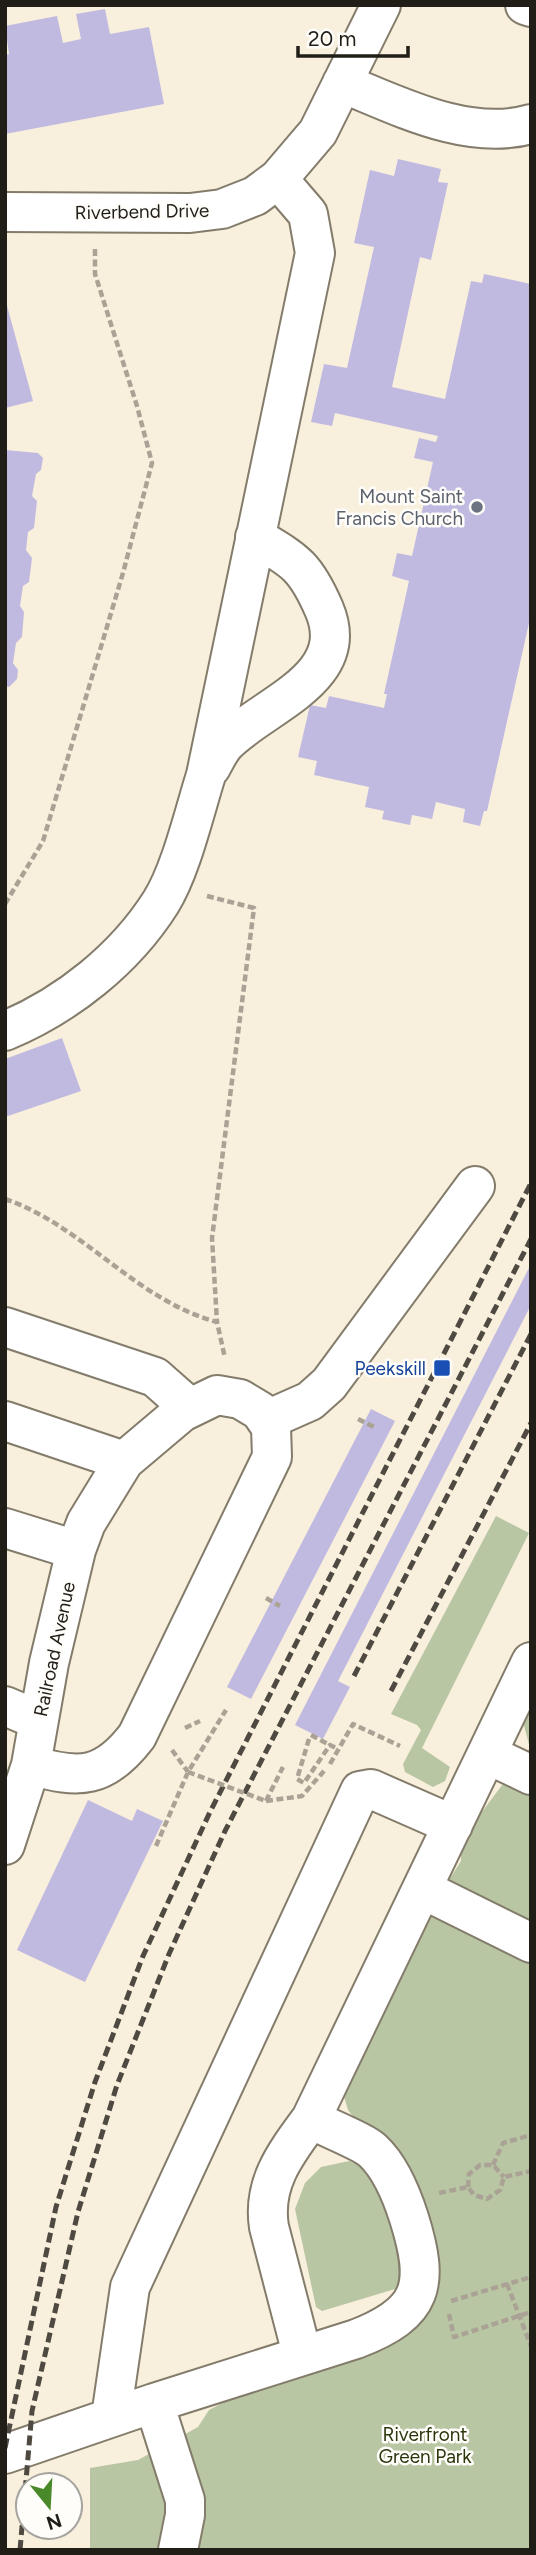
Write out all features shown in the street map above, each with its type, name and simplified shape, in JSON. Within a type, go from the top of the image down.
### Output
[{"type":"street","name":"Riverbend Drive","points":[[5,212],[190,213],[222,209],[255,196],[278,179],[318,132],[381,5]]},
{"type":"street","points":[[525,5],[531,7]]},
{"type":"street","points":[[342,83],[419,114],[465,126],[497,129],[531,124]]},
{"type":"street","points":[[5,1031],[62,1000],[120,957],[162,901],[206,775],[314,253],[308,214],[278,179]]},
{"type":"street","points":[[206,775],[223,746],[317,674],[328,651],[331,634],[327,617],[309,579],[297,562],[255,537]]},
{"type":"street","points":[[31,1765],[73,1776],[86,1774],[116,1760],[137,1736],[272,1457],[273,1434],[267,1420],[298,1407],[324,1390],[475,1186]]},
{"type":"street","points":[[5,1327],[155,1377],[190,1408]]},
{"type":"street","name":"Railroad Avenue","points":[[7,1832],[31,1765],[22,1713],[86,1523],[124,1461],[206,1398],[228,1396],[252,1405],[267,1420]]},
{"type":"street","points":[[5,1421],[124,1461]]},
{"type":"street","points":[[5,1528],[76,1550]]},
{"type":"street","points":[[302,2354],[266,2207],[272,2179],[281,2160],[311,2119],[531,1662]]},
{"type":"street","points":[[487,1754],[531,1775]]},
{"type":"street","points":[[111,2417],[130,2287],[360,1791],[371,1789],[453,1825]]},
{"type":"street","points":[[422,1889],[531,1943]]},
{"type":"street","points":[[5,2454],[387,2327],[408,2308],[419,2288],[421,2271],[417,2243],[403,2200],[383,2163],[372,2149],[311,2119]]},
{"type":"street","points":[[154,2403],[185,2500],[178,2550]]},
{"type":"path","points":[[5,904],[43,841],[123,573],[152,463],[95,274],[96,213]]},
{"type":"path","points":[[168,885],[254,908],[212,1238],[217,1322],[225,1358]]},
{"type":"path","points":[[5,1199],[44,1215],[156,1298],[185,1312],[217,1322]]},
{"type":"path","points":[[358,1419],[374,1427]]},
{"type":"path","points":[[266,1598],[280,1606]]},
{"type":"path","points":[[156,1846],[188,1772],[226,1710]]},
{"type":"path","points":[[188,1772],[266,1801],[302,1796],[328,1768],[353,1724],[400,1746]]},
{"type":"path","points":[[330,1745],[304,1783],[297,1779],[310,1737],[330,1745],[338,1749]]},
{"type":"path","points":[[266,1801],[283,1767]]},
{"type":"path","points":[[493,2165],[503,2143],[531,2135]]},
{"type":"path","points":[[480,2165],[493,2165],[504,2177],[499,2190],[487,2199],[474,2196],[468,2187],[469,2174],[480,2165]]},
{"type":"path","points":[[504,2177],[531,2171]]},
{"type":"path","points":[[431,2195],[468,2187]]},
{"type":"path","points":[[531,2277],[447,2303],[454,2337],[531,2312]]},
{"type":"path","points":[[508,2284],[531,2346]]},
{"type":"green space","points":[[496,1516],[529,1533],[422,1748],[450,1767],[445,1781],[433,1787],[405,1772],[403,1764],[421,1730],[417,1725],[391,1714]]},
{"type":"green space","name":"Riverfront Green Park","points":[[531,1699],[531,2550],[90,2550],[90,2468],[138,2460],[198,2427],[209,2410],[228,2400],[383,2350],[405,2336],[423,2316],[360,2126],[348,2110],[342,2090],[407,1946],[461,1861],[460,1841],[530,1748],[523,1722]]},
{"type":"green space","points":[[349,2161],[368,2169],[388,2202],[405,2286],[322,2311],[316,2307],[295,2209],[305,2183],[321,2167]]},
{"type":"building","points":[[105,9],[110,34],[149,27],[164,104],[5,134],[5,55],[9,54],[5,26],[57,16],[63,43],[81,39],[76,14]]},
{"type":"building","name":"Mount Saint Francis Church","points":[[398,159],[441,169],[438,182],[448,183],[431,260],[420,257],[392,387],[445,399],[471,281],[482,283],[484,274],[531,284],[531,614],[487,811],[484,811],[480,826],[463,822],[465,809],[436,802],[432,819],[412,815],[410,825],[382,819],[384,811],[365,807],[369,787],[314,775],[317,761],[298,757],[310,705],[326,708],[329,696],[384,708],[387,694],[384,694],[409,581],[392,576],[397,553],[412,556],[433,462],[414,458],[419,438],[436,442],[438,436],[335,413],[332,426],[311,422],[324,364],[347,368],[374,247],[354,243],[370,170],[394,176]]},
{"type":"building","points":[[5,303],[33,401],[5,408]]},
{"type":"building","points":[[5,450],[38,453],[43,458],[41,470],[36,474],[32,496],[37,501],[34,528],[28,532],[26,550],[32,558],[29,582],[23,586],[20,606],[24,612],[22,637],[16,643],[13,663],[18,670],[17,679],[9,687],[5,686]]},
{"type":"building","points":[[62,1038],[81,1091],[5,1117],[5,1059]]},
{"type":"building","points":[[531,1264],[531,1305],[338,1681],[350,1687],[323,1739],[295,1725]]},
{"type":"building","points":[[371,1409],[395,1421],[251,1699],[227,1687]]},
{"type":"building","points":[[88,1800],[132,1821],[137,1809],[163,1821],[85,1982],[17,1950]]},
{"type":"railway","points":[[5,2448],[56,2207],[95,2082],[143,1956],[210,1812],[531,1183]]},
{"type":"railway","points":[[20,2550],[32,2411],[78,2212],[117,2085],[169,1954],[225,1831],[531,1239]]},
{"type":"railway","points":[[354,1676],[531,1334]]},
{"type":"railway","points":[[391,1691],[531,1423]]},
{"type":"place","name":"Mount Saint Francis Church","points":[[477,507]]},
{"type":"place","name":"Peekskill","points":[[442,1368]]}]
